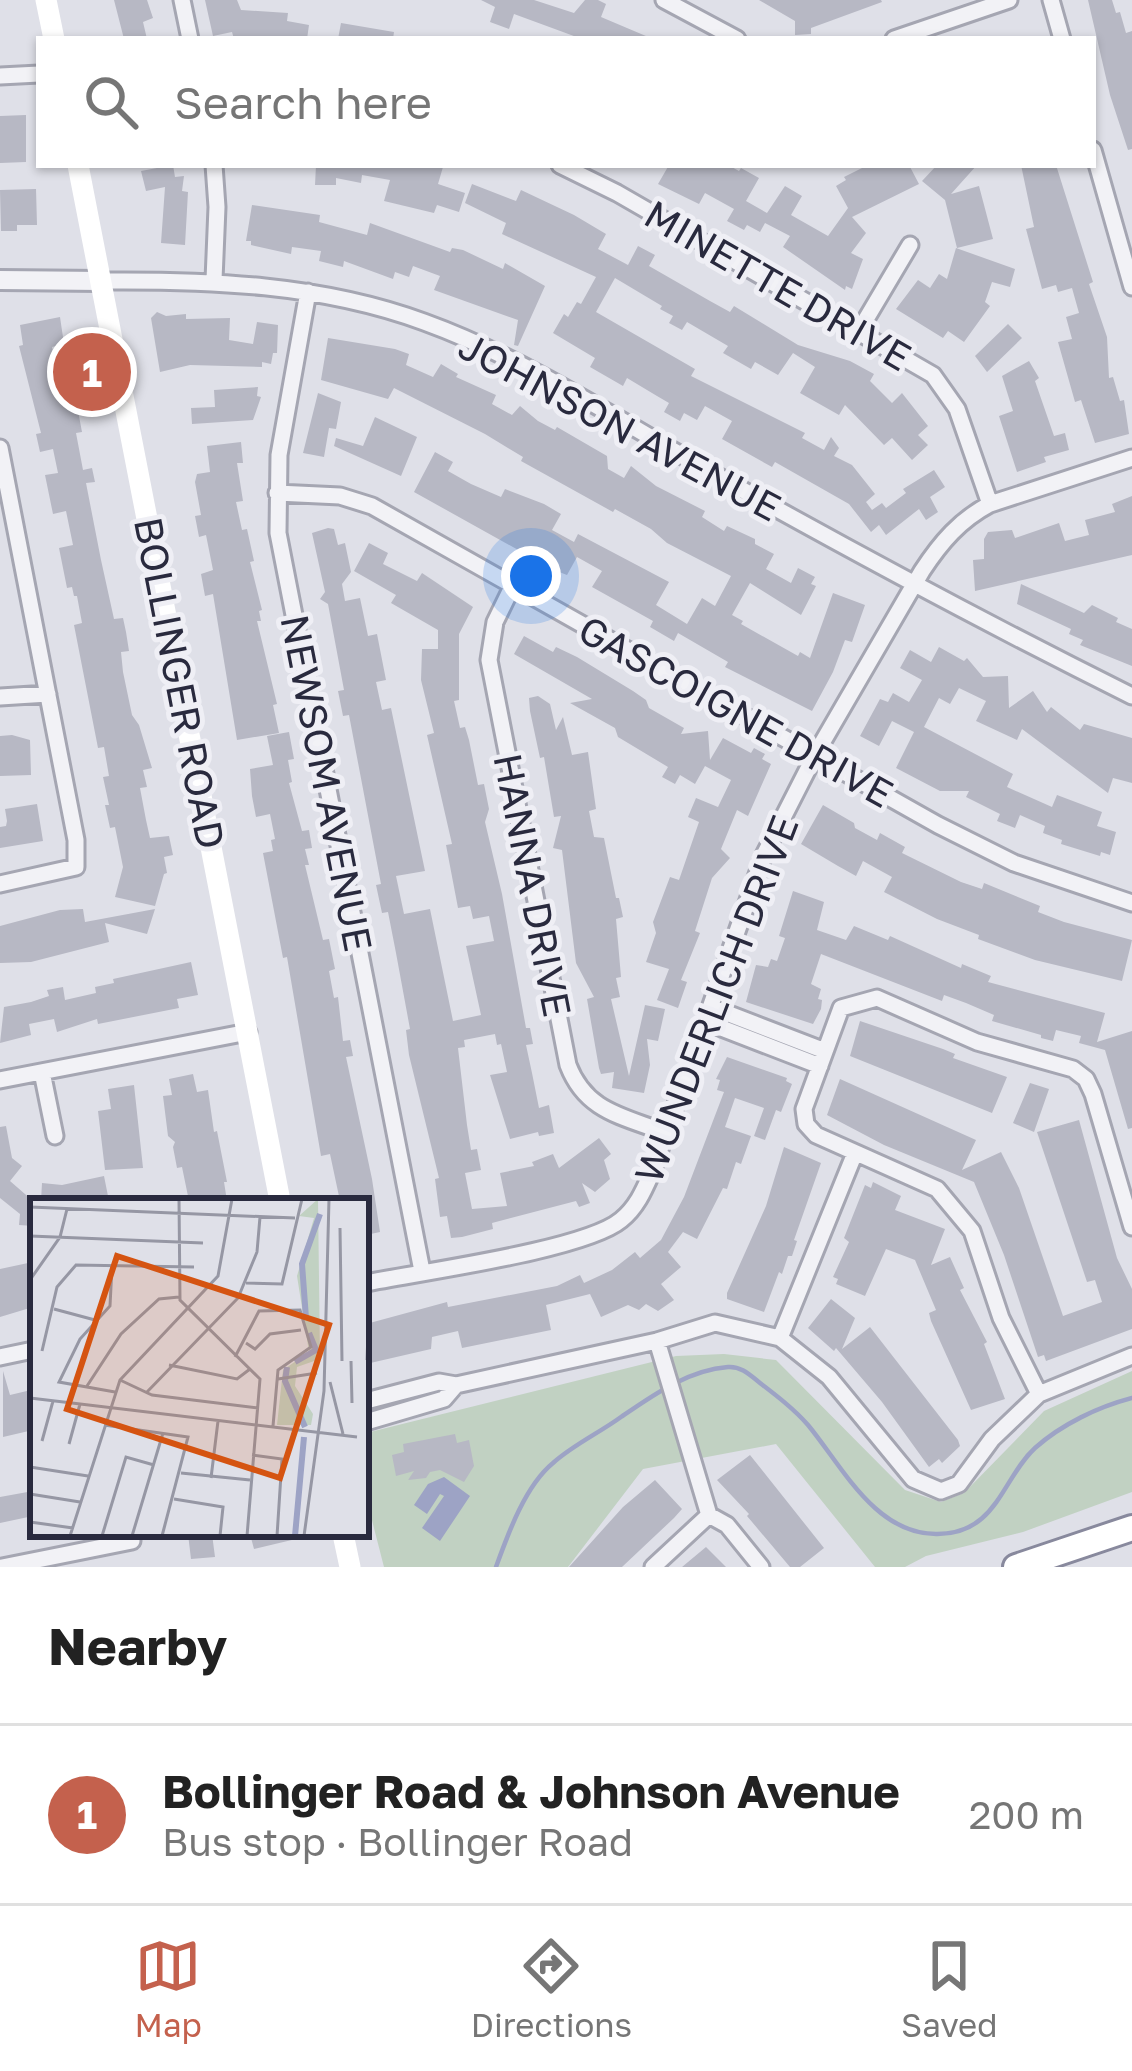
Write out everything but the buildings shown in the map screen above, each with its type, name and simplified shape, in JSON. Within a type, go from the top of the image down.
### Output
[{"type":"highway","points":[[1016,1567],[1132,1528]]},
{"type":"main road","points":[[46,0],[53,36]]},
{"type":"main road","name":"BOLLINGER ROAD","points":[[79,168],[279,1198]]},
{"type":"main road","points":[[344,1537],[350,1567]]},
{"type":"street","points":[[182,0],[189,36]]},
{"type":"street","points":[[664,0],[731,36]]},
{"type":"street","points":[[903,36],[1009,0]]},
{"type":"street","points":[[1051,0],[1061,36]]},
{"type":"street","points":[[0,76],[36,74]]},
{"type":"street","points":[[1096,161],[1132,287]]},
{"type":"street","points":[[214,168],[214,280]]},
{"type":"street","name":"MINETTE DRIVE","points":[[566,168],[933,375],[957,409],[990,504]]},
{"type":"street","points":[[859,331],[910,245]]},
{"type":"street","name":"JOHNSON AVENUE","points":[[0,280],[214,280],[308,292],[423,322],[520,365],[912,586],[1132,696]]},
{"type":"street","name":"NEWSOM AVENUE","points":[[308,292],[279,455],[278,533],[422,1271]]},
{"type":"street","points":[[0,448],[76,840],[76,867],[0,884]]},
{"type":"street","name":"WUNDERLICH DRIVE","points":[[369,1282],[579,1240],[620,1222],[640,1198],[666,1133],[764,855],[814,755],[912,586],[942,542],[969,515],[1132,458]]},
{"type":"street","name":"GASCOIGNE DRIVE","points":[[277,493],[340,496],[372,506],[1013,863],[1132,903]]},
{"type":"street","name":"HANNA DRIVE","points":[[513,585],[495,622],[489,660],[568,1065],[577,1089],[591,1102],[666,1133]]},
{"type":"street","points":[[0,697],[48,694]]},
{"type":"street","points":[[1039,1394],[1001,1318],[972,1231],[938,1189],[816,1135],[806,1124],[804,1109],[841,1008],[877,998],[977,1042],[1073,1069],[1086,1078],[1132,1227]]},
{"type":"street","points":[[708,1015],[823,1059]]},
{"type":"street","points":[[0,1080],[248,1032]]},
{"type":"street","points":[[42,1072],[56,1136]]},
{"type":"street","points":[[780,1338],[855,1153]]},
{"type":"street","points":[[369,1400],[439,1382],[456,1385],[660,1349],[715,1323],[780,1338],[829,1377],[913,1479],[941,1491],[959,1484],[992,1439],[1039,1394],[1132,1356]]},
{"type":"street","points":[[660,1349],[709,1515],[727,1526],[761,1567]]},
{"type":"street","points":[[0,1357],[30,1351]]},
{"type":"street","points":[[369,1421],[444,1400],[456,1385]]},
{"type":"street","points":[[653,1567],[709,1515]]},
{"type":"street","points":[[2,1567],[109,1547],[132,1541],[131,1537]]},
{"type":"green space","points":[[724,1354],[776,1360],[905,1490],[941,1502],[964,1493],[1044,1411],[1132,1371],[1132,1492],[1023,1532],[926,1556],[905,1567],[875,1567],[776,1444],[643,1469],[568,1567],[384,1567],[369,1509],[369,1432],[676,1356]]},
{"type":"water","points":[[444,1477],[470,1496],[440,1541],[422,1528],[444,1496],[440,1494],[427,1514],[414,1505],[428,1484]]},
{"type":"waterway","points":[[496,1567],[526,1497],[553,1463],[658,1392],[713,1369],[733,1367],[749,1374],[803,1419],[878,1510],[914,1531],[936,1534],[956,1532],[985,1515],[1024,1460],[1057,1431],[1093,1411],[1132,1398]]},
{"type":"place","name":"Bollinger Road & Johnson Avenue","points":[[92,372]]}]
